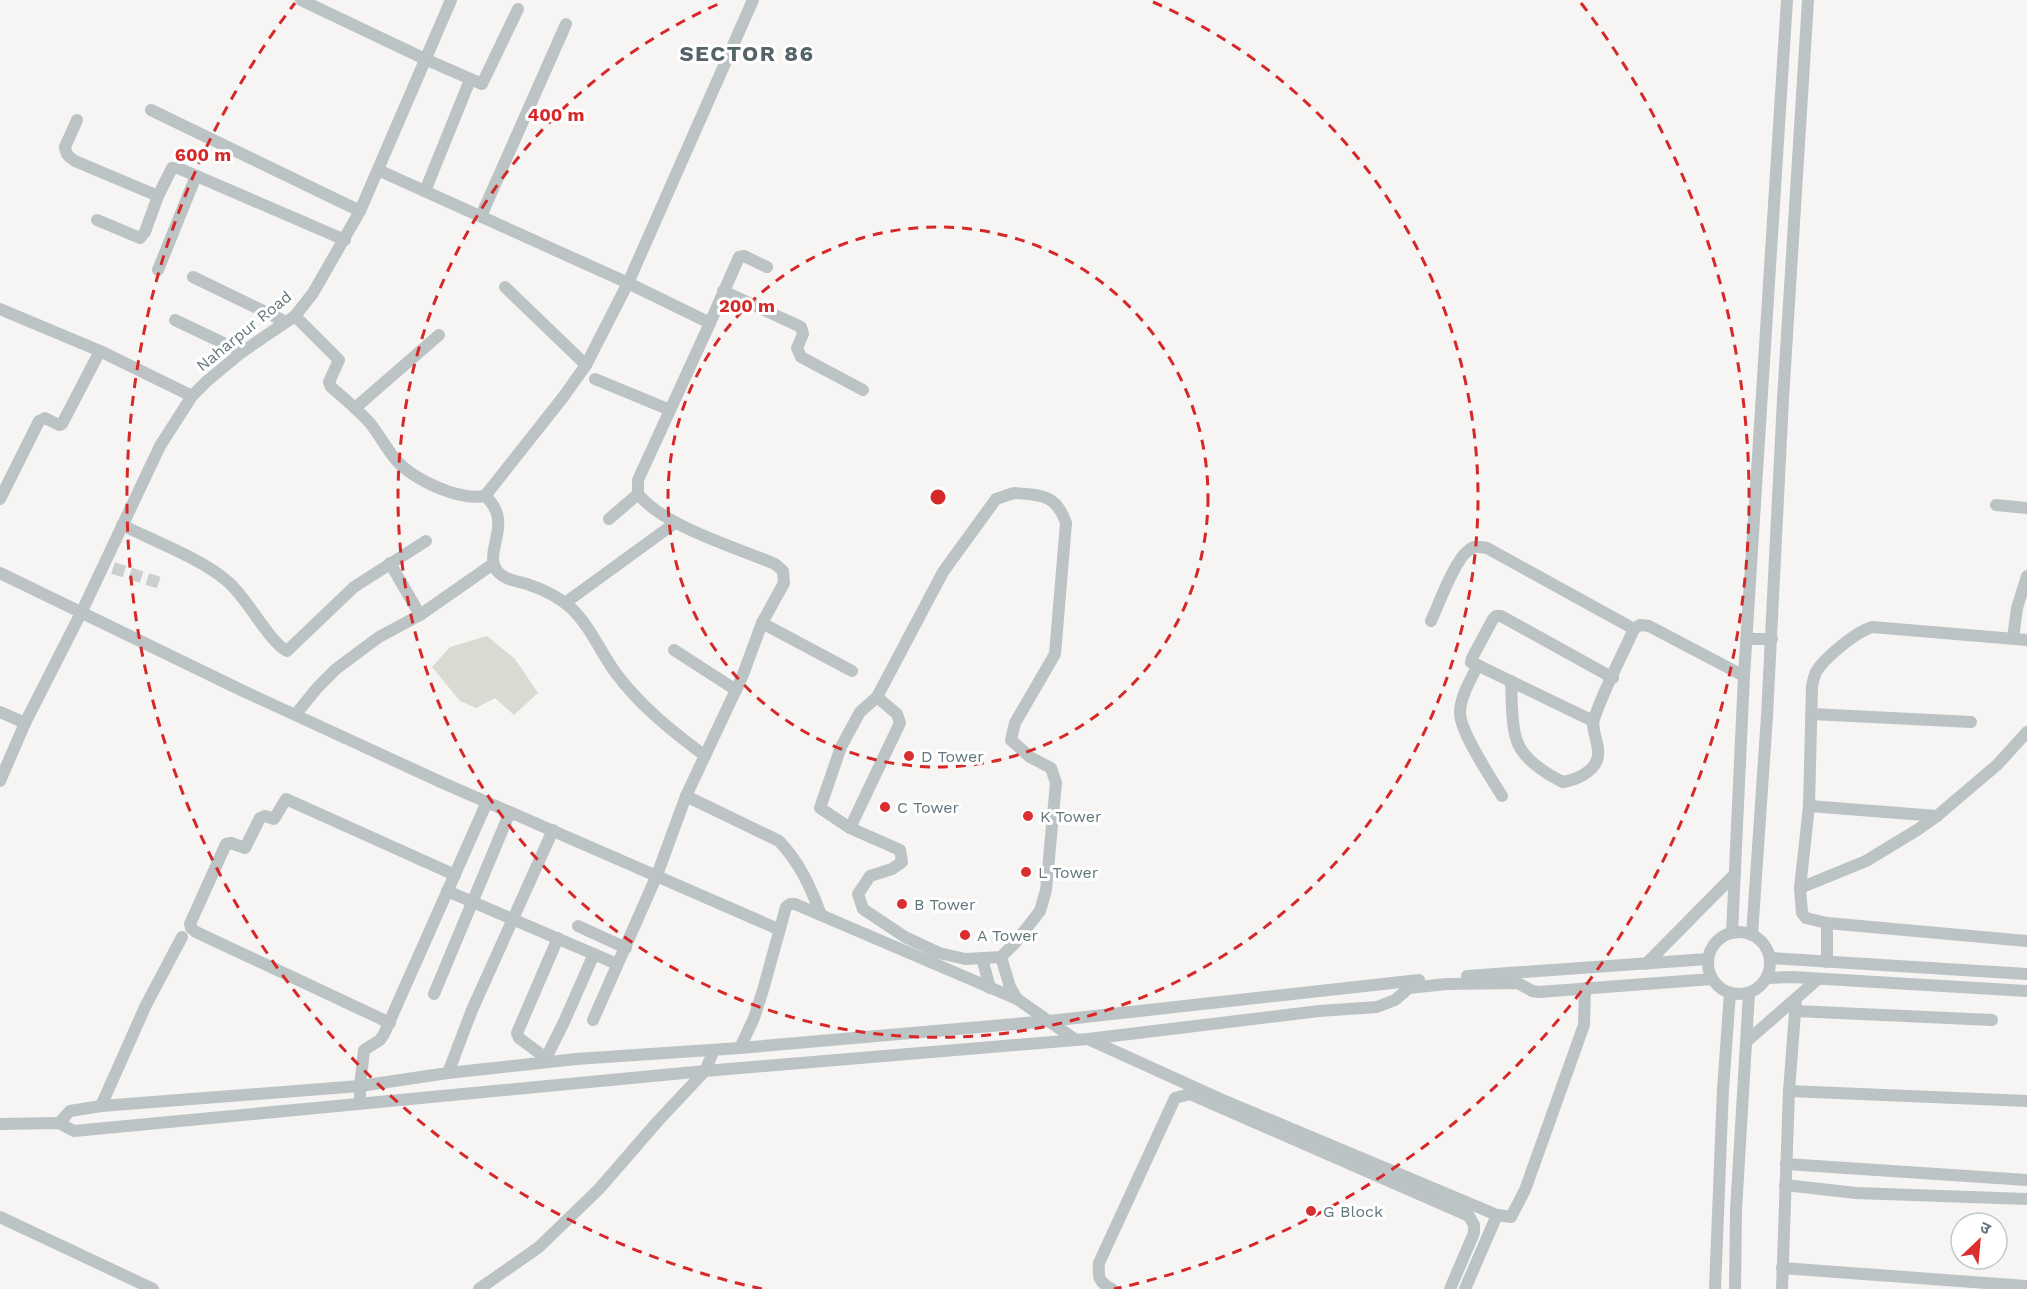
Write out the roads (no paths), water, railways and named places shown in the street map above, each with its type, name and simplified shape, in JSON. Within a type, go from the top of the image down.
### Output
[{"type":"street","points":[[302,0],[480,84],[484,82],[518,9]]},
{"type":"street","name":"Naharpur Road","points":[[0,781],[25,723],[82,611],[108,566],[122,525],[160,446],[192,396],[220,368],[291,319],[313,293],[360,211],[451,0]]},
{"type":"street","points":[[193,277],[291,319],[337,356],[339,365],[329,384],[369,422],[391,453],[407,470],[458,495],[473,498],[485,496],[586,365],[628,283],[753,0]]},
{"type":"street","points":[[1732,933],[1746,639],[1787,0]]},
{"type":"street","points":[[1752,935],[1772,639],[1783,399],[1808,0]]},
{"type":"street","points":[[481,216],[566,24]]},
{"type":"street","points":[[425,191],[471,80]]},
{"type":"street","points":[[151,110],[360,211]]},
{"type":"street","points":[[77,120],[65,147],[69,157],[158,196]]},
{"type":"street","points":[[97,220],[140,238],[145,232],[158,196],[172,168],[178,168],[345,240]]},
{"type":"street","points":[[378,170],[628,283],[710,323]]},
{"type":"street","points":[[158,270],[196,176]]},
{"type":"street","points":[[593,1020],[657,875],[686,796],[736,690],[762,623],[784,582],[783,571],[776,564],[675,523],[647,506],[638,494],[638,480],[739,257],[744,256],[766,267]]},
{"type":"street","points":[[505,287],[586,365]]},
{"type":"street","points":[[723,291],[801,327],[803,334],[797,348],[801,357],[863,390]]},
{"type":"street","points":[[0,309],[100,351],[192,396]]},
{"type":"street","points":[[175,320],[242,352]]},
{"type":"street","points":[[355,408],[439,335]]},
{"type":"street","points":[[0,499],[39,421],[45,418],[59,425],[62,424],[100,351]]},
{"type":"street","points":[[595,379],[670,410]]},
{"type":"street","points":[[1014,493],[1047,496],[1062,509],[1066,523],[1055,654],[1015,723],[1011,740],[1030,757],[1051,768],[1056,783],[1046,890],[1040,911],[1001,957],[965,959],[939,953],[905,938],[863,909],[858,894],[870,876],[892,869],[902,862],[900,850],[850,828],[820,808],[841,747],[860,712],[878,697],[943,572],[996,499],[1014,493]]},
{"type":"street","points":[[609,519],[638,494]]},
{"type":"street","points":[[296,714],[321,683],[336,669],[379,637],[420,615],[493,564],[499,521],[492,502],[485,496]]},
{"type":"street","points":[[1996,505],[2027,508]]},
{"type":"street","points":[[565,603],[675,523]]},
{"type":"street","points":[[122,525],[222,577],[234,587],[275,641],[287,651],[349,591],[426,541]]},
{"type":"street","points":[[1431,621],[1460,559],[1469,549],[1478,546],[1487,548],[1634,629]]},
{"type":"street","points":[[390,563],[420,615]]},
{"type":"street","points":[[493,564],[504,577],[547,592],[565,603],[589,630],[614,671],[637,698],[662,724],[705,756]]},
{"type":"street","points":[[0,573],[241,690],[487,802],[778,930]]},
{"type":"street","points":[[2013,638],[2017,608],[2027,576]]},
{"type":"street","points":[[1593,721],[1471,662],[1472,658],[1493,619],[1501,616],[1613,678]]},
{"type":"street","points":[[762,623],[852,671]]},
{"type":"street","points":[[1511,681],[1516,738],[1524,754],[1550,776],[1563,782],[1571,781],[1592,768],[1597,760],[1599,751],[1593,721],[1634,629],[1640,625],[1649,626],[1744,676]]},
{"type":"street","points":[[2027,640],[1872,627],[1865,629],[1816,672],[1812,686],[1809,806],[1800,888],[1802,913],[1806,918],[1827,923],[2027,941]]},
{"type":"street","points":[[1746,639],[1772,639]]},
{"type":"street","points":[[674,650],[736,690]]},
{"type":"street","points":[[1478,665],[1461,703],[1460,715],[1465,732],[1502,796]]},
{"type":"street","points":[[850,828],[900,723],[897,714],[878,697]]},
{"type":"street","points":[[0,712],[25,723]]},
{"type":"street","points":[[1811,714],[1971,722]]},
{"type":"street","points":[[1800,888],[1866,861],[1937,816],[1997,765],[2027,732]]},
{"type":"street","points":[[686,796],[779,841],[809,881],[821,915]]},
{"type":"street","points":[[390,1023],[196,932],[190,928],[190,924],[226,844],[231,843],[245,848],[260,818],[265,816],[274,819],[286,799],[455,875]]},
{"type":"street","points":[[360,1104],[364,1050],[382,1037],[390,1023],[487,802]]},
{"type":"street","points":[[1809,806],[1937,816]]},
{"type":"street","points":[[434,994],[510,812]]},
{"type":"street","points":[[448,1072],[472,1010],[553,830]]},
{"type":"street","points":[[1646,964],[1735,874]]},
{"type":"street","points":[[447,891],[617,964]]},
{"type":"street","points":[[740,1048],[757,1009],[786,907],[795,904],[1017,999],[1049,1021],[1082,1039],[1508,1218],[1514,1215],[1525,1190],[1584,1025],[1585,988]]},
{"type":"street","points":[[1827,923],[1827,962]]},
{"type":"street","points":[[578,926],[626,948]]},
{"type":"street","points":[[1743,932],[1752,935],[1767,948],[1770,958],[1767,978],[1749,993],[1730,993],[1723,990],[1712,980],[1708,970],[1708,959],[1716,942],[1732,933],[1743,932]]},
{"type":"street","points":[[101,1106],[146,1005],[182,937]]},
{"type":"street","points":[[545,1060],[517,1034],[558,938]]},
{"type":"street","points":[[545,1060],[594,954]]},
{"type":"street","points":[[1001,957],[1010,987],[1017,999]]},
{"type":"street","points":[[982,958],[990,988]]},
{"type":"street","points":[[1770,958],[2027,974]]},
{"type":"street","points":[[59,1123],[70,1111],[101,1106],[360,1086],[545,1060],[740,1048],[1049,1021],[1411,980],[1708,959]]},
{"type":"street","points":[[1792,977],[1794,960]]},
{"type":"street","points":[[1767,978],[1792,977],[2027,991]]},
{"type":"street","points":[[1747,1041],[1795,1005],[1818,979]]},
{"type":"street","points":[[0,1124],[59,1123],[74,1131],[705,1071],[1082,1039],[1319,1011],[1377,1007],[1395,1000],[1409,988],[1437,985],[1518,983],[1532,992],[1539,992],[1712,980]]},
{"type":"street","points":[[1715,1289],[1723,1089],[1730,993]]},
{"type":"street","points":[[1736,1289],[1736,1210],[1749,993]]},
{"type":"street","points":[[1795,1005],[1992,1020]]},
{"type":"street","points":[[1782,1289],[1789,1091],[1795,1005]]},
{"type":"street","points":[[479,1289],[539,1247],[599,1189],[705,1071],[714,1050]]},
{"type":"street","points":[[1789,1091],[2027,1101]]},
{"type":"street","points":[[1112,1289],[1101,1283],[1098,1277],[1100,1263],[1175,1098],[1190,1094],[1469,1216],[1474,1225],[1474,1233],[1450,1289]]},
{"type":"street","points":[[1786,1164],[2027,1180]]},
{"type":"street","points":[[1826,1188],[1828,1168]]},
{"type":"street","points":[[1785,1185],[1856,1192],[2027,1199]]},
{"type":"street","points":[[1465,1289],[1497,1215]]},
{"type":"street","points":[[0,1217],[153,1289]]},
{"type":"street","points":[[1782,1268],[2027,1286]]},
{"type":"tunnel","points":[[113,568],[160,583]]},
{"type":"place","name":"D Tower","points":[[909,756]]},
{"type":"place","name":"C Tower","points":[[885,807]]},
{"type":"place","name":"K Tower","points":[[1028,816]]},
{"type":"place","name":"L Tower","points":[[1026,872]]},
{"type":"place","name":"B Tower","points":[[902,904]]},
{"type":"place","name":"A Tower","points":[[965,935]]},
{"type":"place","name":"G Block","points":[[1311,1211]]},
{"type":"district","name":"SECTOR 86","points":[[747,53]]}]
